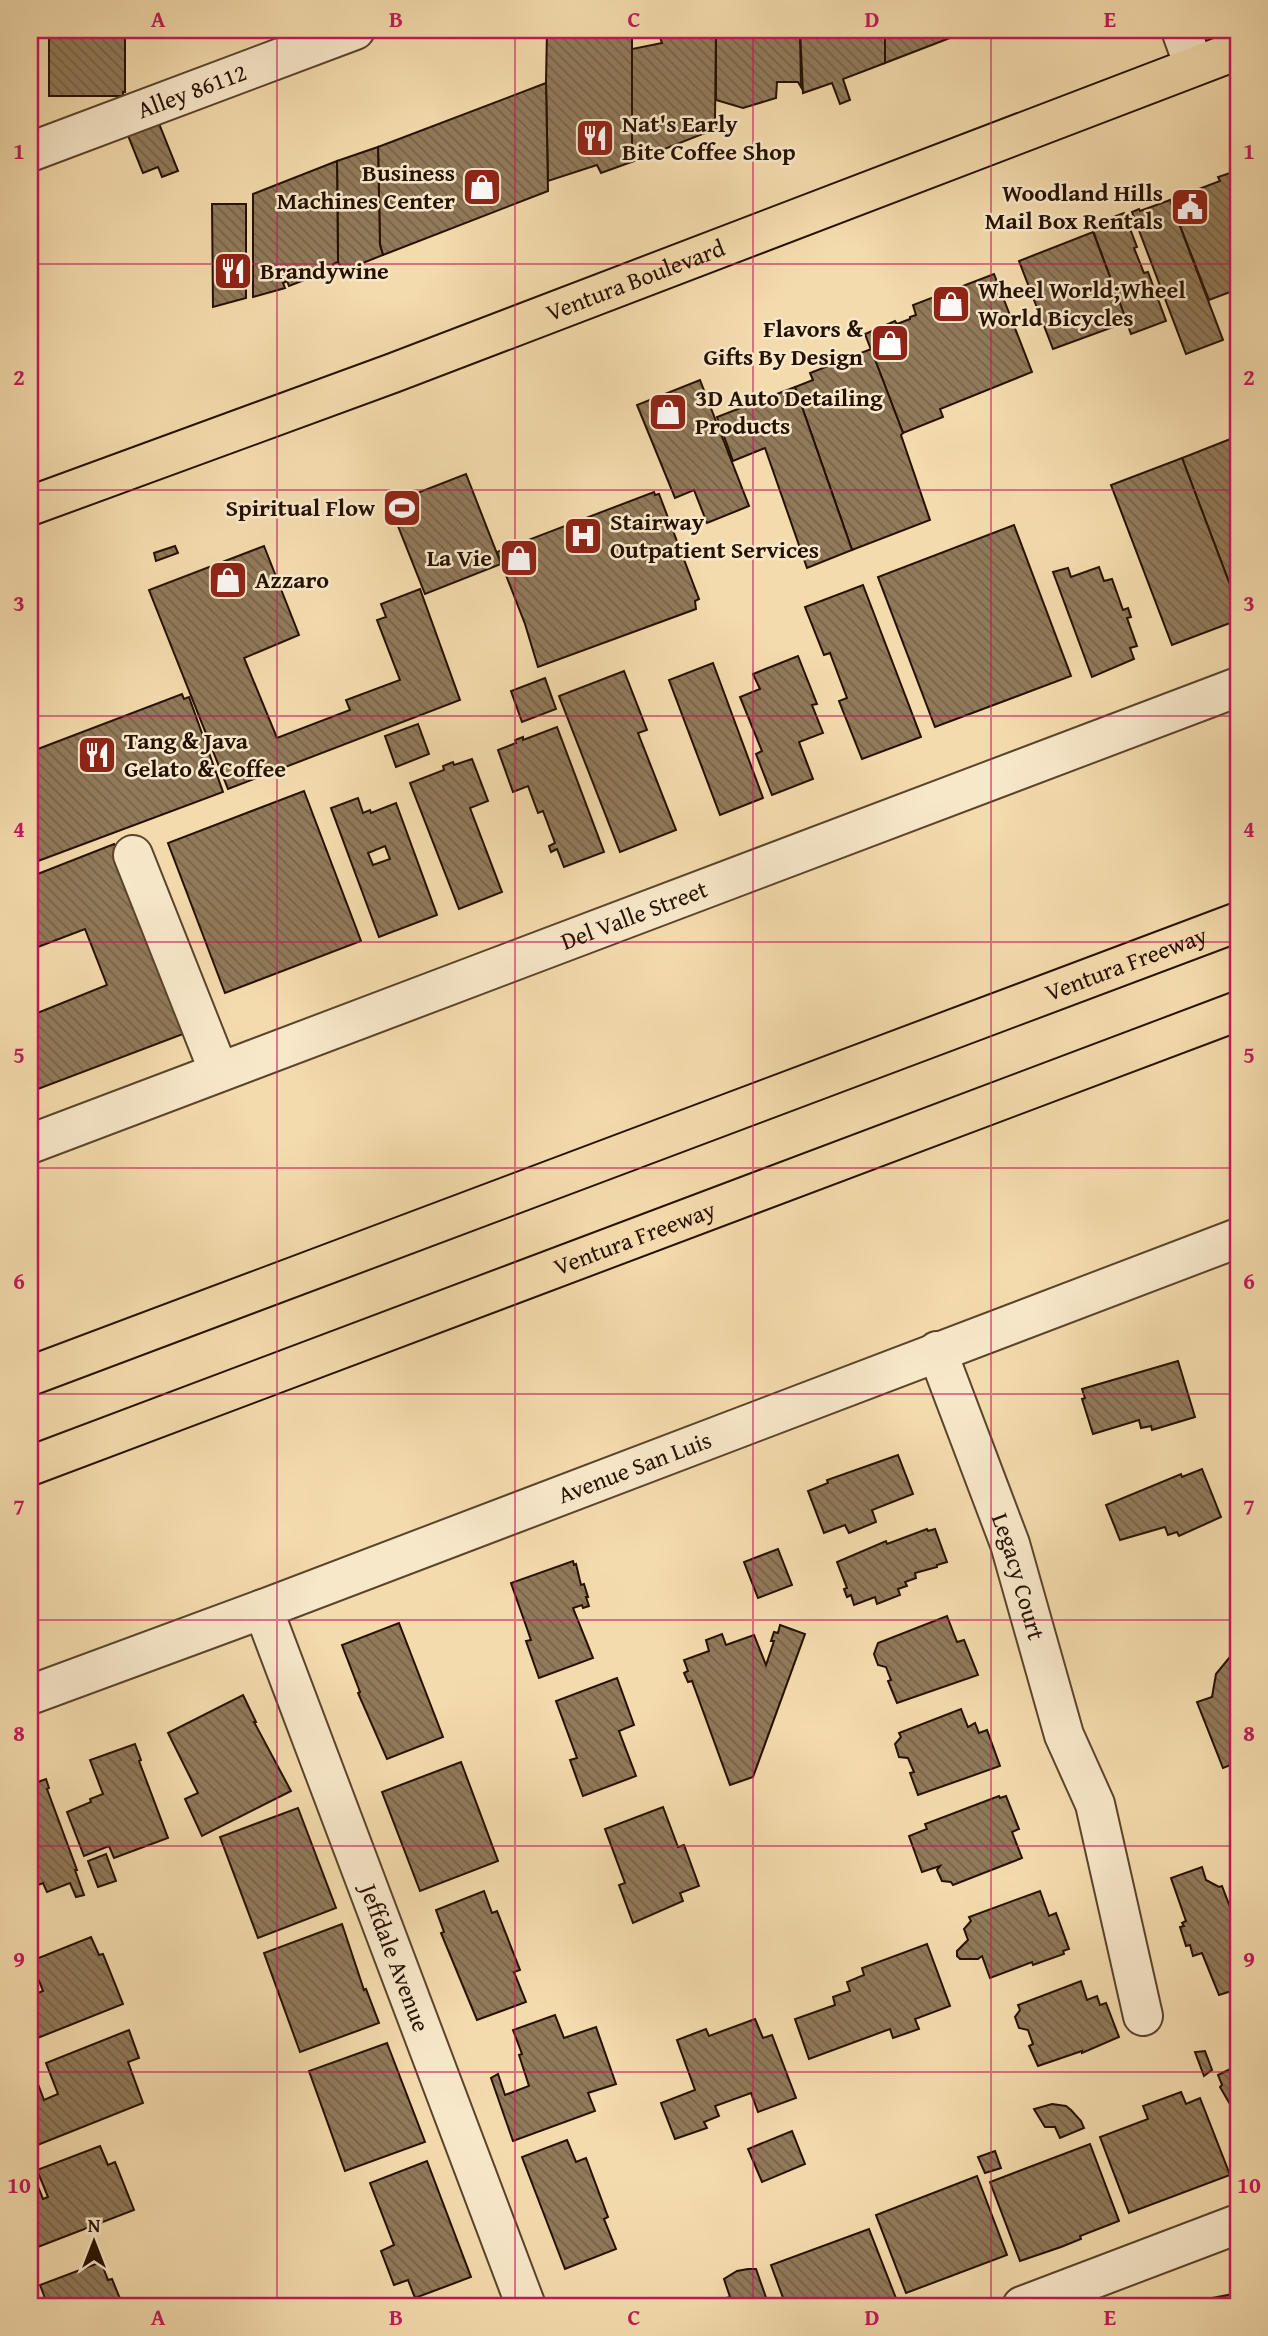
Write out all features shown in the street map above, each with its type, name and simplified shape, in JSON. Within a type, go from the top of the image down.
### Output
[{"type":"main road","name":"Ventura Boulevard","points":[[30,506],[393,373],[1238,50]]},
{"type":"main road","name":"Ventura Freeway","points":[[30,1377],[1238,922]]},
{"type":"main road","name":"Ventura Freeway","points":[[30,1466],[1238,1011]]},
{"type":"street","name":"Alley 86112","points":[[30,152],[355,30]]},
{"type":"street","points":[[1181,30],[1194,66]]},
{"type":"street","name":"Del Valle Street","points":[[30,1144],[1238,687]]},
{"type":"street","points":[[133,855],[219,1072]]},
{"type":"street","name":"Avenue San Luis","points":[[30,1695],[1238,1238]]},
{"type":"street","name":"Legacy Court","points":[[937,1351],[1010,1544],[1064,1735],[1095,1804],[1143,2016]]},
{"type":"street","name":"Jeffdale Avenue","points":[[263,1609],[526,2306]]},
{"type":"street","points":[[1022,2306],[1238,2224]]},
{"type":"building","points":[[49,30],[125,30],[123,96],[49,96]]},
{"type":"building","points":[[547,30],[632,30],[634,161],[601,173],[597,165],[548,181]]},
{"type":"building","points":[[671,30],[674,38],[691,30],[716,30],[715,119],[718,128],[634,161],[632,49],[662,43],[658,32]]},
{"type":"building","points":[[716,30],[800,30],[801,87],[798,82],[777,82],[776,98],[743,108],[716,100]]},
{"type":"building","points":[[800,30],[885,30],[885,63],[843,79],[850,100],[840,104],[832,83],[803,93]]},
{"type":"building","points":[[885,30],[968,30],[968,31],[885,63]]},
{"type":"building","points":[[546,83],[548,191],[383,255],[380,245],[378,147]]},
{"type":"building","points":[[158,121],[178,171],[162,177],[158,167],[143,173],[127,133]]},
{"type":"building","points":[[378,147],[380,245],[383,255],[343,271],[338,262],[337,161]]},
{"type":"building","points":[[337,161],[338,262],[333,264],[334,269],[315,276],[313,272],[309,274],[310,278],[289,286],[287,281],[283,283],[285,288],[253,297],[253,194]]},
{"type":"building","points":[[1236,171],[1238,289],[1209,300],[1170,200],[1220,181],[1218,177]]},
{"type":"building","points":[[1170,200],[1223,340],[1186,354],[1132,212]]},
{"type":"building","points":[[212,204],[246,204],[246,298],[213,307]]},
{"type":"building","points":[[1124,213],[1137,247],[1134,248],[1144,273],[1148,272],[1166,321],[1131,334],[1091,225]]},
{"type":"building","points":[[1093,232],[1127,322],[1053,349],[1019,261]]},
{"type":"building","points":[[994,274],[1032,372],[940,409],[943,417],[903,433],[865,334],[895,321],[897,324],[910,319],[916,315],[913,305]]},
{"type":"building","points":[[871,349],[903,433],[901,435],[930,520],[852,550],[795,387],[813,380],[810,373]]},
{"type":"building","points":[[700,380],[749,506],[707,523],[694,490],[675,498],[637,405]]},
{"type":"building","points":[[795,387],[852,550],[807,568],[765,448],[733,461],[717,417]]},
{"type":"building","points":[[1238,436],[1238,606],[1182,458]]},
{"type":"building","points":[[1182,458],[1238,606],[1238,620],[1172,645],[1111,485]]},
{"type":"building","points":[[466,474],[501,564],[425,594],[390,506],[395,504],[394,502]]},
{"type":"building","points":[[654,492],[655,495],[659,494],[699,599],[695,601],[696,609],[538,667],[525,624],[497,552]]},
{"type":"building","points":[[1014,525],[1071,676],[935,727],[878,577]]},
{"type":"building","points":[[175,546],[178,553],[156,561],[154,553]]},
{"type":"building","points":[[264,546],[299,635],[244,658],[277,738],[350,710],[346,700],[400,680],[377,620],[386,617],[381,604],[420,589],[460,700],[228,789],[149,590]]},
{"type":"building","points":[[1099,567],[1104,581],[1112,579],[1123,610],[1128,608],[1131,617],[1127,618],[1137,646],[1130,648],[1134,659],[1092,677],[1053,572],[1068,568],[1071,577]]},
{"type":"building","points":[[863,585],[921,737],[862,759],[839,701],[847,698],[830,653],[824,655],[805,607]]},
{"type":"building","points":[[798,656],[817,704],[812,705],[823,733],[799,742],[813,779],[772,795],[756,754],[762,751],[740,697],[760,689],[753,674]]},
{"type":"building","points":[[713,663],[763,798],[720,815],[669,680]]},
{"type":"building","points":[[624,671],[647,730],[638,733],[676,830],[620,852],[559,696]]},
{"type":"building","points":[[545,678],[556,709],[522,722],[511,691]]},
{"type":"building","points":[[182,694],[184,699],[189,697],[223,792],[30,864],[30,752]]},
{"type":"building","points":[[418,724],[429,754],[396,767],[385,736]]},
{"type":"building","points":[[557,727],[604,852],[564,867],[557,849],[551,852],[549,846],[555,843],[543,811],[538,813],[528,786],[513,792],[498,750],[516,743],[515,740],[523,737],[523,740]]},
{"type":"building","points":[[472,759],[488,801],[470,808],[502,892],[459,909],[410,783],[444,770],[443,766],[453,762],[454,765]]},
{"type":"building","points":[[304,791],[361,941],[225,993],[168,843]]},
{"type":"building","points":[[358,798],[363,813],[370,810],[371,813],[396,803],[437,915],[379,937],[331,808]],"holes":[[[385,846],[390,859],[373,865],[368,853]]]},
{"type":"building","points":[[114,844],[191,1031],[38,1089],[37,1086],[30,1089],[30,1016],[107,985],[85,929],[30,950],[30,877]]},
{"type":"building","points":[[1178,1361],[1195,1417],[1152,1430],[1151,1426],[1141,1428],[1139,1420],[1093,1434],[1082,1399],[1085,1398],[1082,1389]]},
{"type":"building","points":[[898,1455],[913,1494],[872,1510],[876,1522],[849,1533],[845,1525],[824,1533],[808,1491],[828,1483],[827,1480]]},
{"type":"building","points":[[1202,1469],[1221,1517],[1179,1536],[1177,1532],[1168,1535],[1165,1527],[1120,1540],[1106,1505],[1181,1474],[1182,1477]]},
{"type":"building","points":[[927,1529],[935,1529],[947,1562],[915,1573],[916,1578],[905,1582],[907,1586],[898,1589],[900,1595],[877,1604],[875,1597],[854,1605],[851,1595],[847,1597],[844,1589],[847,1588],[837,1562],[886,1541],[887,1544]]},
{"type":"building","points":[[778,1549],[792,1585],[758,1598],[744,1562]]},
{"type":"building","points":[[573,1561],[581,1585],[584,1584],[589,1606],[573,1608],[593,1658],[539,1678],[526,1641],[531,1640],[511,1583]]},
{"type":"building","points":[[947,1616],[957,1642],[964,1640],[978,1675],[897,1703],[888,1681],[891,1680],[886,1667],[878,1665],[874,1654],[878,1643]]},
{"type":"building","points":[[399,1623],[443,1737],[387,1759],[358,1693],[360,1692],[342,1645]]},
{"type":"building","points":[[780,1625],[805,1634],[753,1777],[730,1785],[692,1681],[688,1682],[684,1673],[688,1671],[684,1660],[709,1651],[706,1640],[722,1634],[726,1645],[754,1635],[766,1665],[774,1641],[771,1641],[774,1632],[778,1633]]},
{"type":"building","points":[[1238,1647],[1238,1762],[1223,1768],[1197,1702],[1212,1697],[1216,1674]]},
{"type":"building","points":[[617,1678],[634,1725],[619,1731],[636,1776],[583,1796],[570,1760],[577,1758],[556,1701]]},
{"type":"building","points":[[243,1695],[254,1722],[291,1791],[202,1836],[185,1799],[198,1793],[168,1733]]},
{"type":"building","points":[[961,1709],[968,1727],[975,1723],[979,1733],[987,1730],[1000,1766],[918,1795],[910,1773],[914,1772],[908,1758],[899,1757],[895,1744],[901,1737],[899,1733]]},
{"type":"building","points":[[135,1744],[168,1838],[114,1858],[109,1846],[84,1856],[67,1812],[103,1794],[90,1760]]},
{"type":"building","points":[[461,1762],[498,1861],[420,1891],[382,1792]]},
{"type":"building","points":[[46,1779],[47,1789],[84,1895],[76,1897],[70,1883],[47,1892],[43,1883],[30,1888],[30,1785]]},
{"type":"building","points":[[999,1796],[1006,1796],[1019,1829],[1012,1832],[1022,1858],[953,1885],[951,1882],[942,1881],[937,1870],[940,1866],[922,1872],[909,1836],[927,1829],[925,1824]]},
{"type":"building","points":[[663,1807],[678,1847],[684,1845],[699,1886],[680,1893],[683,1901],[633,1923],[619,1885],[625,1883],[605,1829]]},
{"type":"building","points":[[298,1808],[336,1908],[258,1938],[220,1837]]},
{"type":"building","points":[[106,1854],[116,1881],[98,1887],[88,1861]]},
{"type":"building","points":[[1202,1867],[1206,1880],[1222,1886],[1238,1920],[1238,1989],[1219,1995],[1202,1953],[1193,1956],[1190,1945],[1186,1946],[1180,1927],[1184,1926],[1182,1923],[1186,1921],[1171,1878]]},
{"type":"building","points":[[484,1891],[492,1913],[497,1911],[520,1970],[514,1972],[526,2002],[477,2020],[441,1933],[444,1932],[436,1910]]},
{"type":"building","points":[[1040,1891],[1049,1916],[1056,1913],[1069,1949],[1063,1951],[1064,1954],[1033,1965],[1032,1962],[990,1978],[982,1956],[978,1959],[960,1959],[957,1956],[957,1951],[968,1940],[964,1929],[971,1921],[969,1917]]},
{"type":"building","points":[[342,1924],[364,1990],[366,1989],[379,2023],[300,2052],[264,1953]]},
{"type":"building","points":[[91,1937],[99,1955],[103,1954],[123,2004],[30,2041],[30,1996],[43,1991],[31,1961]]},
{"type":"building","points":[[927,1944],[950,2006],[915,2019],[919,2029],[893,2038],[890,2029],[809,2059],[795,2019],[835,2005],[833,1997],[850,1991],[847,1982],[864,1975],[862,1968]]},
{"type":"building","points":[[1081,1981],[1087,2000],[1097,1996],[1100,2005],[1106,2003],[1119,2037],[1082,2053],[1038,2066],[1029,2046],[1033,2044],[1028,2030],[1019,2028],[1015,2017],[1020,2010],[1018,2005]]},
{"type":"building","points":[[555,2015],[564,2038],[596,2027],[616,2084],[588,2093],[595,2111],[513,2141],[491,2078],[498,2074],[505,2095],[529,2086],[513,2030]]},
{"type":"building","points":[[755,2019],[763,2038],[772,2035],[796,2098],[758,2112],[751,2093],[715,2106],[719,2116],[704,2122],[707,2128],[675,2139],[661,2103],[695,2090],[677,2040],[706,2029],[709,2036]]},
{"type":"building","points":[[129,2030],[139,2058],[128,2062],[143,2103],[30,2148],[30,2072],[33,2071],[44,2100],[58,2094],[46,2063]]},
{"type":"building","points":[[387,2043],[425,2142],[345,2171],[309,2071]]},
{"type":"building","points":[[1205,2051],[1212,2070],[1204,2076],[1195,2052]]},
{"type":"building","points":[[1238,2065],[1238,2118],[1220,2087],[1222,2085],[1218,2075]]},
{"type":"building","points":[[1181,2092],[1186,2104],[1200,2098],[1230,2175],[1129,2213],[1100,2137],[1148,2119],[1143,2106]]},
{"type":"building","points":[[1052,2104],[1066,2106],[1081,2121],[1084,2128],[1060,2138],[1055,2127],[1045,2127],[1034,2109]]},
{"type":"building","points":[[792,2131],[805,2164],[762,2182],[748,2149]]},
{"type":"building","points":[[567,2140],[576,2162],[586,2158],[608,2217],[604,2219],[616,2249],[565,2269],[522,2157]]},
{"type":"building","points":[[1090,2144],[1119,2221],[1080,2236],[1081,2239],[1020,2261],[990,2182]]},
{"type":"building","points":[[100,2146],[108,2165],[115,2162],[134,2210],[30,2250],[30,2167],[43,2199],[48,2197],[37,2170]]},
{"type":"building","points":[[995,2151],[1001,2168],[985,2173],[978,2157]]},
{"type":"building","points":[[427,2161],[471,2277],[415,2298],[408,2280],[394,2285],[381,2251],[394,2245],[370,2183]]},
{"type":"building","points":[[977,2176],[1007,2255],[906,2293],[876,2215]]},
{"type":"building","points":[[869,2229],[899,2306],[786,2306],[771,2265]]},
{"type":"building","points":[[101,2262],[108,2280],[112,2279],[123,2306],[48,2306],[40,2285]]},
{"type":"building","points":[[756,2269],[769,2306],[696,2306],[730,2297],[724,2279],[737,2271]]},
{"type":"building","points":[[1238,2293],[1238,2306],[1171,2306]]},
{"type":"building","points":[[456,2299],[459,2306],[436,2306]]},
{"type":"place","name":"Nat's Early Bite Coffee Shop","points":[[595,138]]},
{"type":"place","name":"Business Machines Center","points":[[482,187]]},
{"type":"place","name":"Woodland Hills Mail Box Rentals","points":[[1190,207]]},
{"type":"place","name":"Brandywine","points":[[233,271]]},
{"type":"place","name":"Wheel World;Wheel World Bicycles","points":[[951,304]]},
{"type":"place","name":"Flavors & Gifts By Design","points":[[890,343]]},
{"type":"place","name":"3D Auto Detailing Products","points":[[668,412]]},
{"type":"place","name":"Spiritual Flow","points":[[402,508]]},
{"type":"place","name":"Stairway Outpatient Services","points":[[583,536]]},
{"type":"place","name":"La Vie","points":[[519,558]]},
{"type":"place","name":"Azzaro","points":[[228,580]]},
{"type":"place","name":"Tang & Java Gelato & Coffee","points":[[97,755]]}]
